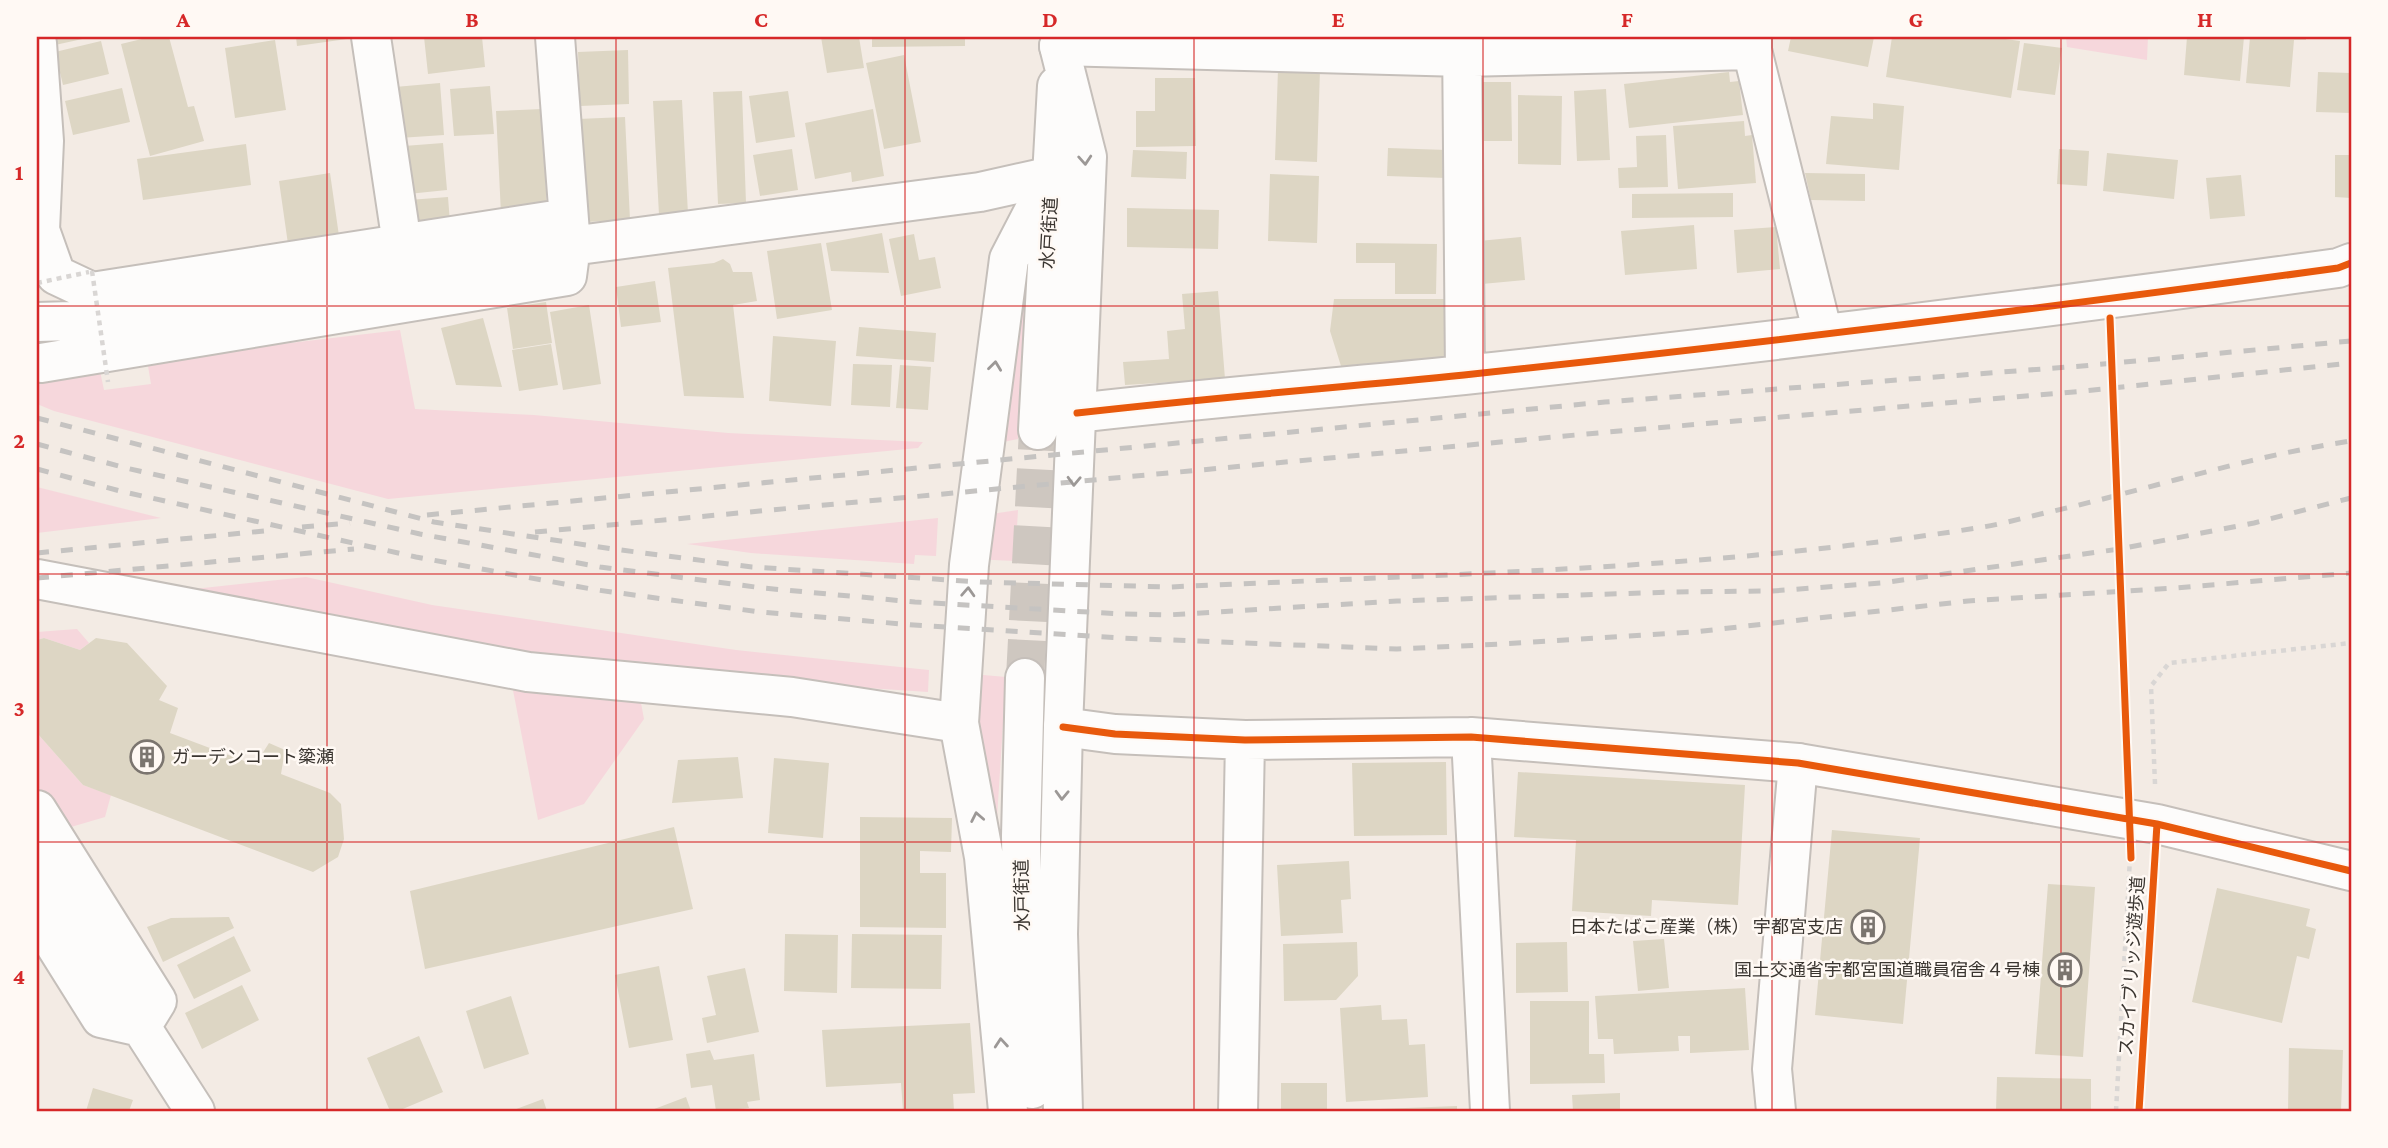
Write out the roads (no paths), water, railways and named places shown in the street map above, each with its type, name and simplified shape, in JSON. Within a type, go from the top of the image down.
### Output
[{"type":"street","points":[[371,37],[402,244]]},
{"type":"street","points":[[41,363],[567,276],[569,232],[555,37]]},
{"type":"street","points":[[1063,1111],[1058,934],[1063,727],[1087,157],[1059,41],[1462,47],[1752,44],[1823,334]]},
{"type":"street","name":"水戸街道","points":[[1038,429],[1059,41]]},
{"type":"street","points":[[37,43],[44,141],[40,230],[56,275],[92,292],[402,244],[569,232],[980,192],[1052,176]]},
{"type":"street","points":[[1462,47],[1465,375]]},
{"type":"street","points":[[1008,1111],[984,857],[959,723],[969,565],[1009,259],[1052,176]]},
{"type":"street","points":[[37,322],[107,320],[569,232]]},
{"type":"street","points":[[1077,413],[1465,375],[1823,334],[2123,298],[2338,268],[2351,263]]},
{"type":"street","points":[[37,579],[528,672],[792,697],[959,723]]},
{"type":"street","name":"水戸街道","points":[[1025,678],[1021,836],[1023,966],[1033,1111]]},
{"type":"street","points":[[1063,727],[1115,734],[1245,740],[1471,737],[1798,763],[2157,824],[2351,871]]},
{"type":"street","points":[[1471,737],[1490,1111]]},
{"type":"street","points":[[1238,1111],[1245,740]]},
{"type":"street","points":[[1776,1111],[1772,1069],[1798,763]]},
{"type":"street","points":[[37,810],[156,1001],[141,1027]]},
{"type":"street","points":[[37,864],[195,1111]]},
{"type":"street","points":[[37,916],[101,1018],[141,1027]]},
{"type":"tunnel","points":[[1025,678],[1038,430]]},
{"type":"railway","points":[[427,515],[1605,402],[2082,366],[2351,341]]},
{"type":"railway","points":[[535,532],[1608,432],[2084,391],[2351,363]]},
{"type":"railway","points":[[37,418],[434,522],[613,549],[752,567],[980,582],[1170,587],[1578,568],[1781,553],[1882,541],[2001,524],[2239,464],[2351,441]]},
{"type":"railway","points":[[37,444],[126,468],[420,534],[600,567],[763,588],[915,602],[1122,614],[1167,615],[1397,601],[1772,591],[1881,583],[2119,549],[2254,523],[2351,498]]},
{"type":"railway","points":[[37,469],[120,491],[416,557],[597,590],[760,612],[1120,638],[1397,649],[1503,644],[1694,632],[1968,601],[2175,588],[2351,573]]},
{"type":"railway","points":[[302,527],[350,523]]},
{"type":"railway","points":[[37,553],[274,530]]},
{"type":"railway","points":[[37,578],[354,549]]},
{"type":"place","name":"ガーデンコート簗瀬","points":[[147,757]]},
{"type":"place","name":"日本たばこ産業（株） 宇都宮支店","points":[[1868,927]]},
{"type":"place","name":"国土交通省宇都宮国道職員宿舎４号棟","points":[[2065,970]]}]
